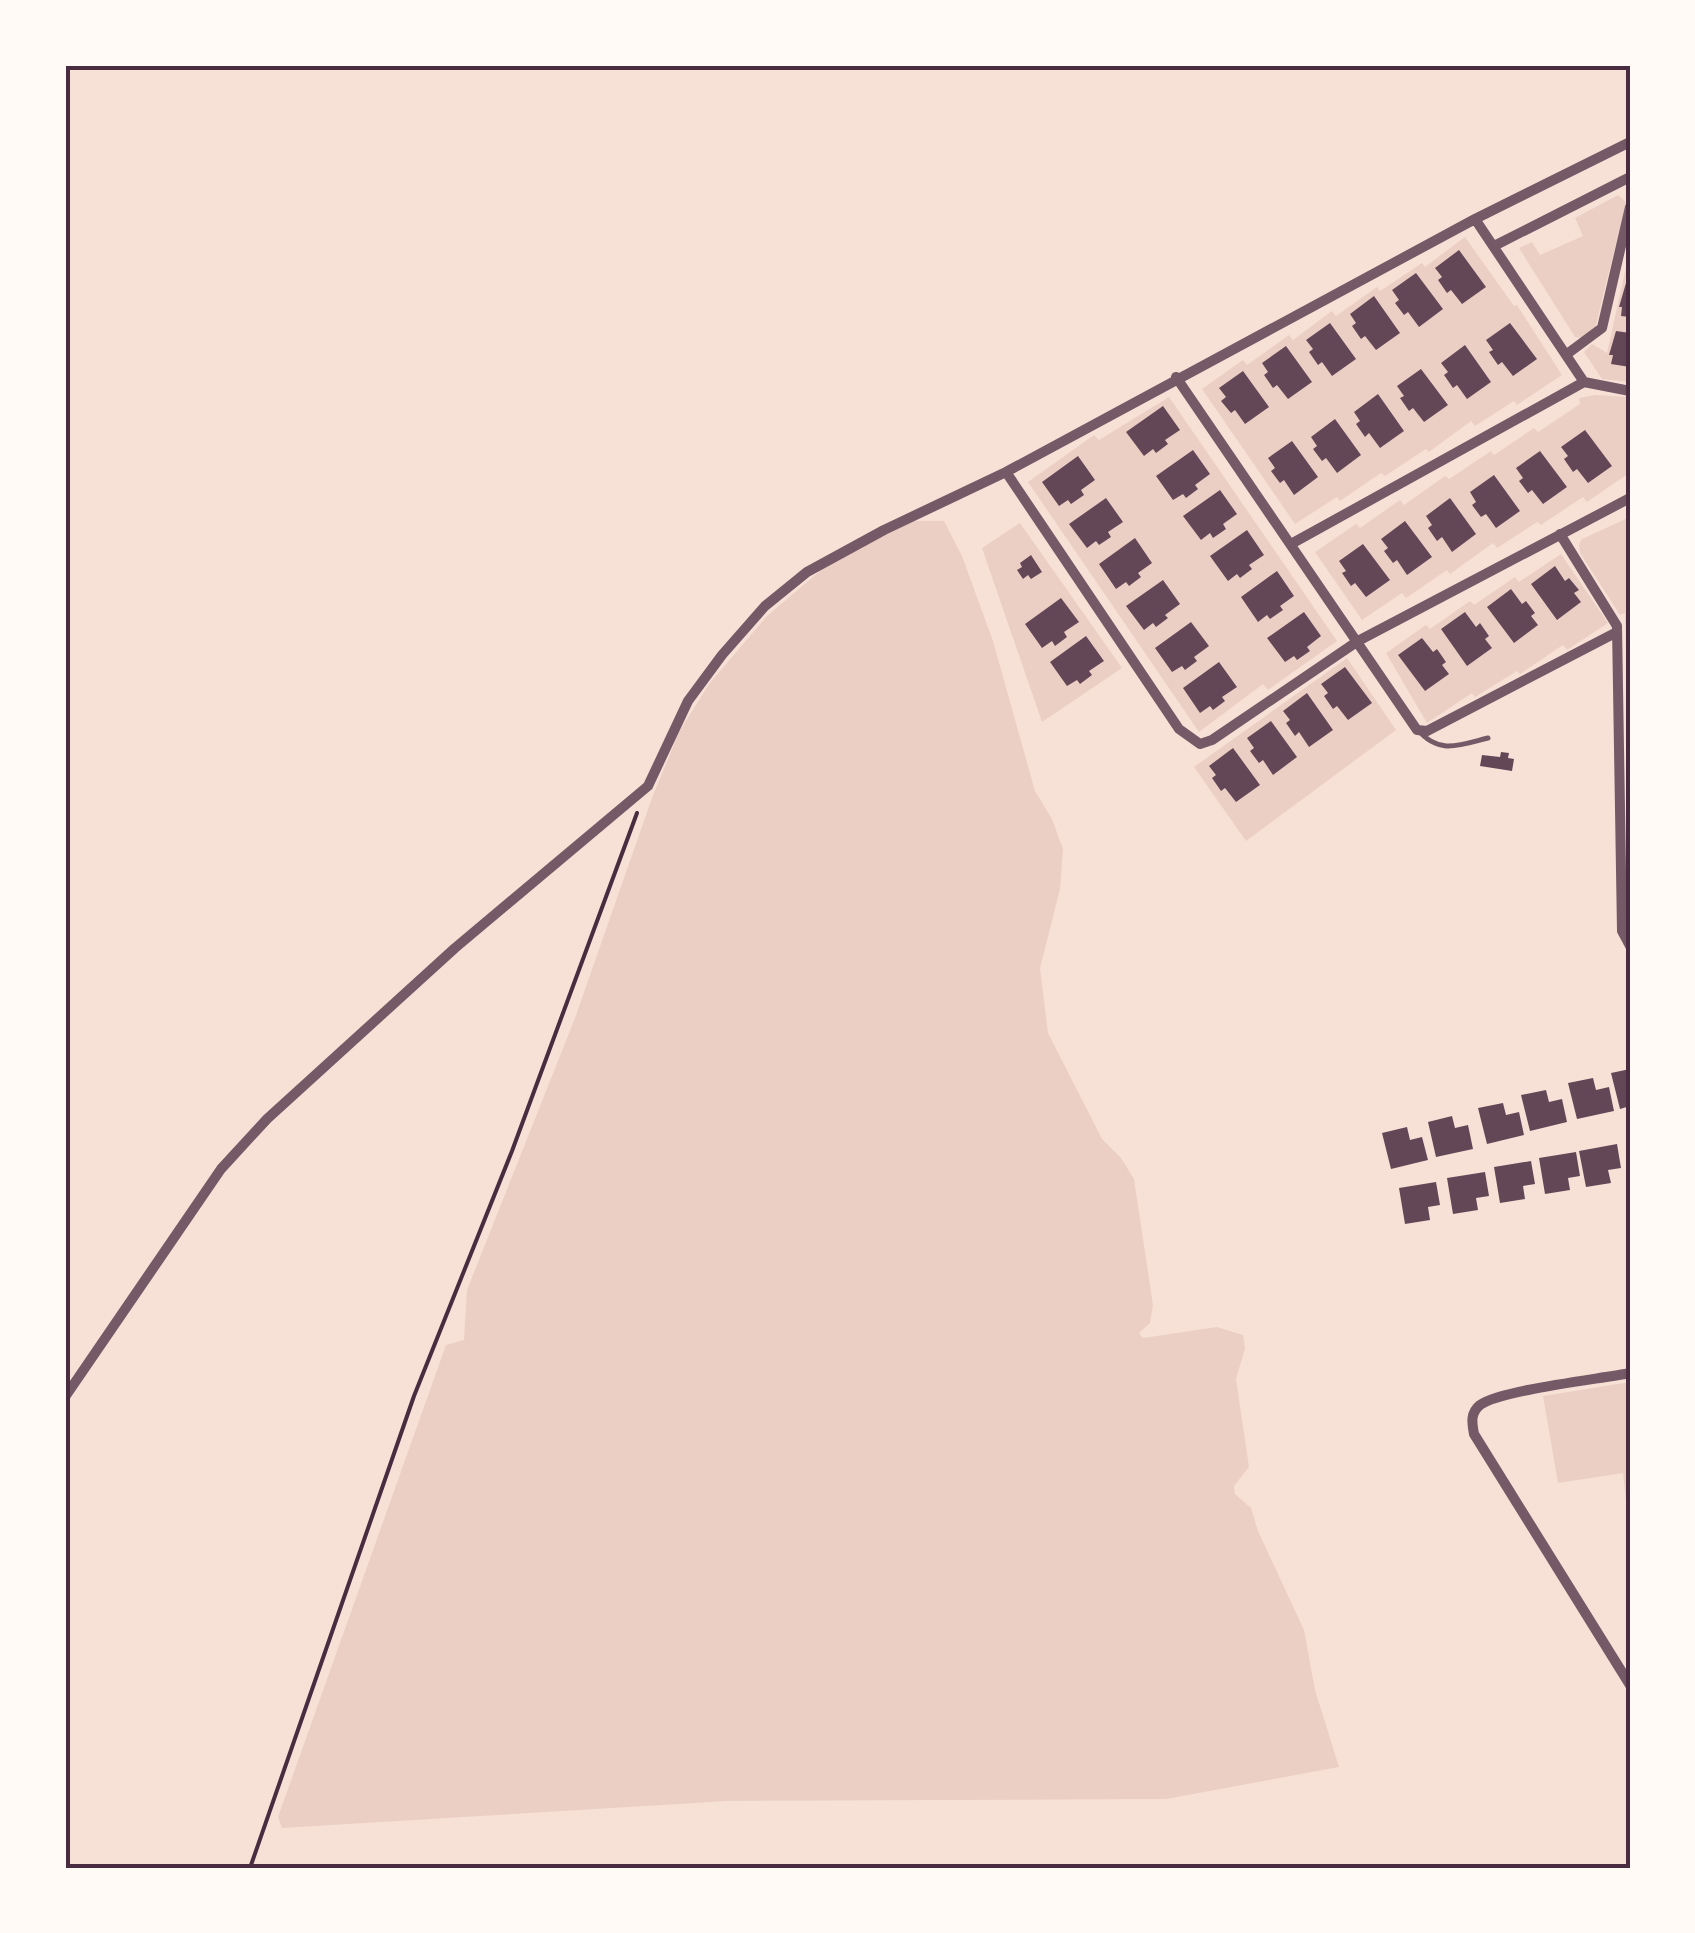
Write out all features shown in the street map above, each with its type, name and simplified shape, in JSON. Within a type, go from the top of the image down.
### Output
[{"type":"street","points":[[65,1397],[221,1169],[268,1119],[455,948],[648,786],[688,702],[722,655],[765,606],[807,572],[844,550],[1006,472],[1476,218],[1630,142]]},
{"type":"street","points":[[1494,246],[1630,176]]},
{"type":"street","points":[[1566,354],[1602,328],[1630,207]]},
{"type":"street","points":[[1476,218],[1584,382]]},
{"type":"street","points":[[1176,377],[1420,731],[1431,730],[1617,632]]},
{"type":"street","points":[[1290,544],[1584,382],[1630,391]]},
{"type":"street","points":[[1006,472],[1179,729],[1200,744],[1212,740],[1358,641],[1630,498]]},
{"type":"street","points":[[1560,534],[1617,626],[1622,932],[1629,945]]},
{"type":"street","points":[[1630,1373],[1499,1397],[1478,1406],[1471,1418],[1474,1434],[1630,1685]]},
{"type":"lane","points":[[1420,731],[1438,746],[1456,747],[1488,738]]},
{"type":"path","points":[[250,1868],[414,1396],[512,1150],[648,786]]},
{"type":"shaded area","points":[[1618,195],[1626,202],[1595,329],[1584,338],[1575,337],[1519,248],[1532,242],[1540,255],[1583,236],[1575,218]]},
{"type":"shaded area","points":[[1465,237],[1517,305],[1562,375],[1517,405],[1514,401],[1475,426],[1471,421],[1429,452],[1426,449],[1385,476],[1381,473],[1340,501],[1337,497],[1295,524],[1202,389],[1243,360],[1247,365],[1289,335],[1293,340],[1332,311],[1336,316],[1377,287],[1380,291],[1422,263],[1425,267]]},
{"type":"shaded area","points":[[1630,249],[1630,382],[1602,379],[1584,352],[1592,344],[1607,353]]},
{"type":"shaded area","points":[[1169,397],[1337,641],[1268,690],[1263,684],[1199,732],[1028,482],[1094,435],[1099,440]]},
{"type":"shaded area","points":[[1630,397],[1629,473],[1587,502],[1583,497],[1497,548],[1493,543],[1450,574],[1447,570],[1406,598],[1402,593],[1362,620],[1315,552],[1356,524],[1360,528],[1400,500],[1404,505],[1445,476],[1449,479],[1491,451],[1494,455],[1534,428],[1538,432],[1580,404],[1579,398]]},
{"type":"shaded area","points":[[1630,517],[1630,843],[1625,613],[1620,615],[1580,553],[1579,544],[1582,539]]},
{"type":"shaded area","points":[[911,521],[944,521],[962,556],[993,641],[1035,791],[1052,819],[1063,849],[1060,889],[1040,968],[1048,1033],[1102,1139],[1134,1179],[1153,1305],[1150,1323],[1139,1333],[1143,1338],[1217,1327],[1243,1335],[1245,1348],[1236,1379],[1249,1467],[1234,1486],[1235,1494],[1251,1508],[1304,1630],[1315,1690],[1339,1767],[1166,1799],[728,1801],[282,1828],[278,1817],[446,1345],[464,1340],[467,1290],[575,1018],[679,732],[709,684],[767,616],[827,565]]},
{"type":"shaded area","points":[[1020,523],[1122,668],[1042,722],[982,548]]},
{"type":"shaded area","points":[[1561,554],[1608,623],[1567,650],[1563,645],[1520,674],[1517,671],[1475,697],[1472,693],[1427,723],[1386,653],[1426,625],[1430,629],[1470,601],[1474,605],[1515,577],[1519,582]]},
{"type":"shaded area","points":[[1347,658],[1396,730],[1246,841],[1194,767]]},
{"type":"shaded area","points":[[1630,1382],[1627,1510],[1623,1473],[1558,1483],[1543,1396]]},
{"type":"building","points":[[1459,250],[1486,287],[1462,304],[1451,290],[1447,293],[1435,268]]},
{"type":"building","points":[[1416,273],[1443,309],[1419,327],[1395,303],[1399,300],[1392,290]]},
{"type":"building","points":[[1626,283],[1630,283],[1630,317],[1621,316],[1619,307]]},
{"type":"building","points":[[1374,296],[1400,333],[1376,350],[1365,336],[1361,339],[1352,326],[1356,323],[1350,314]]},
{"type":"building","points":[[1330,323],[1356,359],[1332,376],[1322,362],[1318,365],[1306,340]]},
{"type":"building","points":[[1510,323],[1537,359],[1513,376],[1502,362],[1498,365],[1486,340]]},
{"type":"building","points":[[1616,331],[1630,333],[1630,367],[1611,364],[1613,355],[1609,355]]},
{"type":"building","points":[[1465,345],[1491,382],[1467,399],[1457,385],[1453,388],[1441,363]]},
{"type":"building","points":[[1286,346],[1312,382],[1288,399],[1277,385],[1273,388],[1264,375],[1268,372],[1262,363]]},
{"type":"building","points":[[1421,369],[1448,405],[1424,422],[1413,408],[1409,411],[1397,386]]},
{"type":"building","points":[[1243,371],[1269,407],[1245,424],[1235,410],[1231,413],[1221,401],[1226,397],[1219,388]]},
{"type":"building","points":[[1378,394],[1404,431],[1380,448],[1369,433],[1365,437],[1356,424],[1360,421],[1354,412]]},
{"type":"building","points":[[1163,406],[1180,430],[1165,440],[1168,444],[1156,453],[1153,449],[1144,456],[1126,432]]},
{"type":"building","points":[[1335,419],[1361,455],[1337,473],[1313,449],[1317,446],[1311,437]]},
{"type":"building","points":[[1585,430],[1612,466],[1588,483],[1577,469],[1573,472],[1561,447]]},
{"type":"building","points":[[1292,441],[1318,477],[1294,495],[1284,480],[1280,483],[1271,471],[1275,468],[1268,458]]},
{"type":"building","points":[[1193,450],[1210,474],[1186,498],[1183,494],[1173,500],[1156,476]]},
{"type":"building","points":[[1540,451],[1567,487],[1543,504],[1519,481],[1523,478],[1516,468]]},
{"type":"building","points":[[1078,456],[1095,480],[1081,490],[1084,495],[1071,504],[1068,500],[1059,506],[1042,482]]},
{"type":"building","points":[[1494,475],[1520,511],[1496,528],[1486,514],[1481,517],[1472,505],[1476,502],[1470,492]]},
{"type":"building","points":[[1220,490],[1237,514],[1223,524],[1226,529],[1213,538],[1210,533],[1201,540],[1183,516]]},
{"type":"building","points":[[1106,498],[1123,522],[1108,532],[1111,537],[1087,548],[1069,524]]},
{"type":"building","points":[[1450,498],[1476,534],[1452,552],[1442,537],[1437,541],[1428,528],[1432,525],[1426,516]]},
{"type":"building","points":[[1405,521],[1432,557],[1407,575],[1397,560],[1393,563],[1384,551],[1388,548],[1381,539]]},
{"type":"building","points":[[1247,530],[1264,555],[1249,565],[1252,569],[1240,578],[1237,574],[1228,581],[1210,556]]},
{"type":"building","points":[[1135,538],[1152,563],[1129,586],[1126,582],[1116,589],[1099,564]]},
{"type":"building","points":[[1363,544],[1390,580],[1366,597],[1355,583],[1351,586],[1339,561]]},
{"type":"building","points":[[1031,555],[1042,572],[1023,579],[1017,570]]},
{"type":"building","points":[[1555,566],[1565,581],[1569,578],[1579,590],[1574,593],[1581,602],[1557,620],[1531,584]]},
{"type":"building","points":[[1277,571],[1294,596],[1280,606],[1283,610],[1258,622],[1241,597]]},
{"type":"building","points":[[1163,580],[1180,604],[1156,627],[1153,623],[1144,630],[1126,606]]},
{"type":"building","points":[[1511,589],[1535,613],[1531,616],[1538,625],[1514,643],[1487,607]]},
{"type":"building","points":[[1061,598],[1079,622],[1064,632],[1067,637],[1055,646],[1052,641],[1042,648],[1025,624]]},
{"type":"building","points":[[1304,612],[1321,636],[1307,647],[1310,651],[1297,660],[1294,656],[1285,662],[1267,638]]},
{"type":"building","points":[[1465,612],[1476,627],[1480,623],[1492,648],[1467,666],[1441,629]]},
{"type":"building","points":[[1191,622],[1209,646],[1185,670],[1182,666],[1172,672],[1155,648]]},
{"type":"building","points":[[1086,636],[1104,661],[1089,671],[1092,675],[1080,684],[1077,680],[1067,686],[1050,662]]},
{"type":"building","points":[[1422,638],[1433,652],[1437,649],[1449,674],[1425,691],[1398,655]]},
{"type":"building","points":[[1219,662],[1237,687],[1222,697],[1225,701],[1213,710],[1210,706],[1200,713],[1183,688]]},
{"type":"building","points":[[1345,667],[1372,703],[1348,720],[1337,706],[1333,709],[1321,684]]},
{"type":"building","points":[[1307,693],[1333,730],[1309,747],[1299,732],[1295,736],[1283,711]]},
{"type":"building","points":[[1271,721],[1297,757],[1273,775],[1263,760],[1259,763],[1250,751],[1254,748],[1247,738]]},
{"type":"building","points":[[1233,748],[1260,785],[1236,802],[1225,788],[1221,791],[1209,766]]},
{"type":"building","points":[[1501,752],[1514,759],[1512,771],[1480,766],[1482,755],[1500,757]]},
{"type":"building","points":[[1630,1069],[1630,1106],[1620,1109],[1611,1073]]},
{"type":"building","points":[[1593,1078],[1596,1090],[1609,1087],[1614,1111],[1577,1119],[1568,1083]]},
{"type":"building","points":[[1546,1090],[1549,1102],[1562,1099],[1567,1122],[1530,1131],[1521,1095]]},
{"type":"building","points":[[1503,1103],[1506,1115],[1519,1112],[1524,1135],[1487,1144],[1478,1108]]},
{"type":"building","points":[[1452,1116],[1455,1128],[1468,1125],[1473,1149],[1436,1157],[1428,1122]]},
{"type":"building","points":[[1407,1127],[1410,1140],[1422,1137],[1428,1160],[1391,1169],[1382,1133]]},
{"type":"building","points":[[1617,1144],[1621,1168],[1608,1170],[1611,1183],[1586,1187],[1579,1151]]},
{"type":"building","points":[[1576,1152],[1580,1176],[1568,1178],[1570,1190],[1545,1194],[1539,1158]]},
{"type":"building","points":[[1531,1161],[1535,1184],[1523,1186],[1525,1199],[1500,1203],[1494,1167]]},
{"type":"building","points":[[1485,1172],[1489,1196],[1476,1198],[1478,1210],[1453,1214],[1447,1178]]},
{"type":"building","points":[[1436,1182],[1440,1205],[1428,1207],[1430,1220],[1405,1224],[1399,1188]]}]
